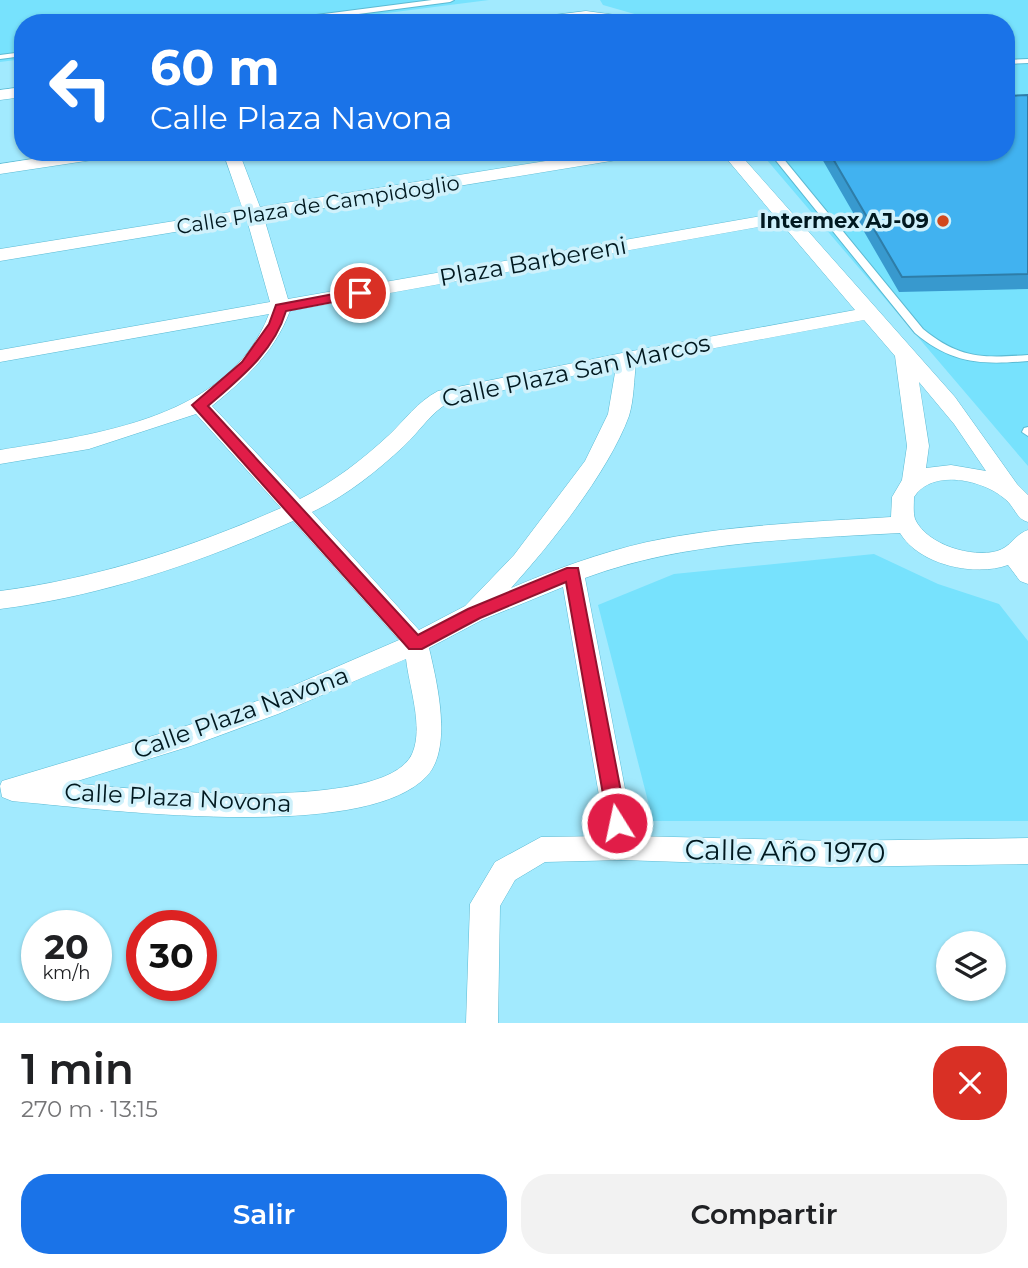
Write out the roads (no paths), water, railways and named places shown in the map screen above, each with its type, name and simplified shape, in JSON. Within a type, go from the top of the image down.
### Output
[{"type":"street","points":[[0,169],[53,161]]},
{"type":"street","points":[[0,457],[89,442],[161,420],[200,405],[247,366],[275,324],[281,308],[235,161]]},
{"type":"street","name":"Calle Plaza de Campidoglio","points":[[0,255],[581,161]]},
{"type":"street","points":[[737,161],[905,355],[925,374],[984,448],[1009,490],[1022,502],[1028,514]]},
{"type":"street","name":"Plaza Barbereni","points":[[0,356],[785,217]]},
{"type":"street","name":"Calle Plaza San Marcos","points":[[0,600],[59,590],[142,570],[205,550],[297,510],[334,490],[360,471],[400,437],[428,404],[436,400],[626,358],[868,313]]},
{"type":"street","points":[[905,355],[918,446],[913,483]]},
{"type":"street","name":"Calle Plaza Navona","points":[[474,613],[522,561],[595,464],[619,414],[626,358]]},
{"type":"street","points":[[200,405],[415,644]]},
{"type":"street","points":[[1009,490],[980,477],[948,472],[929,475],[913,483],[904,495],[901,509],[906,524],[917,538],[933,550],[953,558],[985,561],[1020,546],[1028,575]]},
{"type":"street","name":"Calle Plaza Navona","points":[[6,790],[191,735],[256,712],[415,644],[474,613],[572,572],[645,551],[699,541],[906,524]]},
{"type":"street","points":[[572,572],[622,848]]},
{"type":"street","name":"Calle Plaza Novona","points":[[6,790],[248,805],[339,801],[377,793],[400,784],[418,768],[426,750],[429,728],[415,644]]},
{"type":"street","name":"Calle Año 1970","points":[[482,1023],[485,904],[505,871],[541,850],[622,848],[831,853],[1028,851]]},
{"type":"lane","points":[[341,14],[450,0]]},
{"type":"lane","points":[[780,161],[831,226],[933,344],[955,356],[970,360],[1028,359]]},
{"type":"place","name":"Intermex AJ-09","points":[[943,221]]}]
